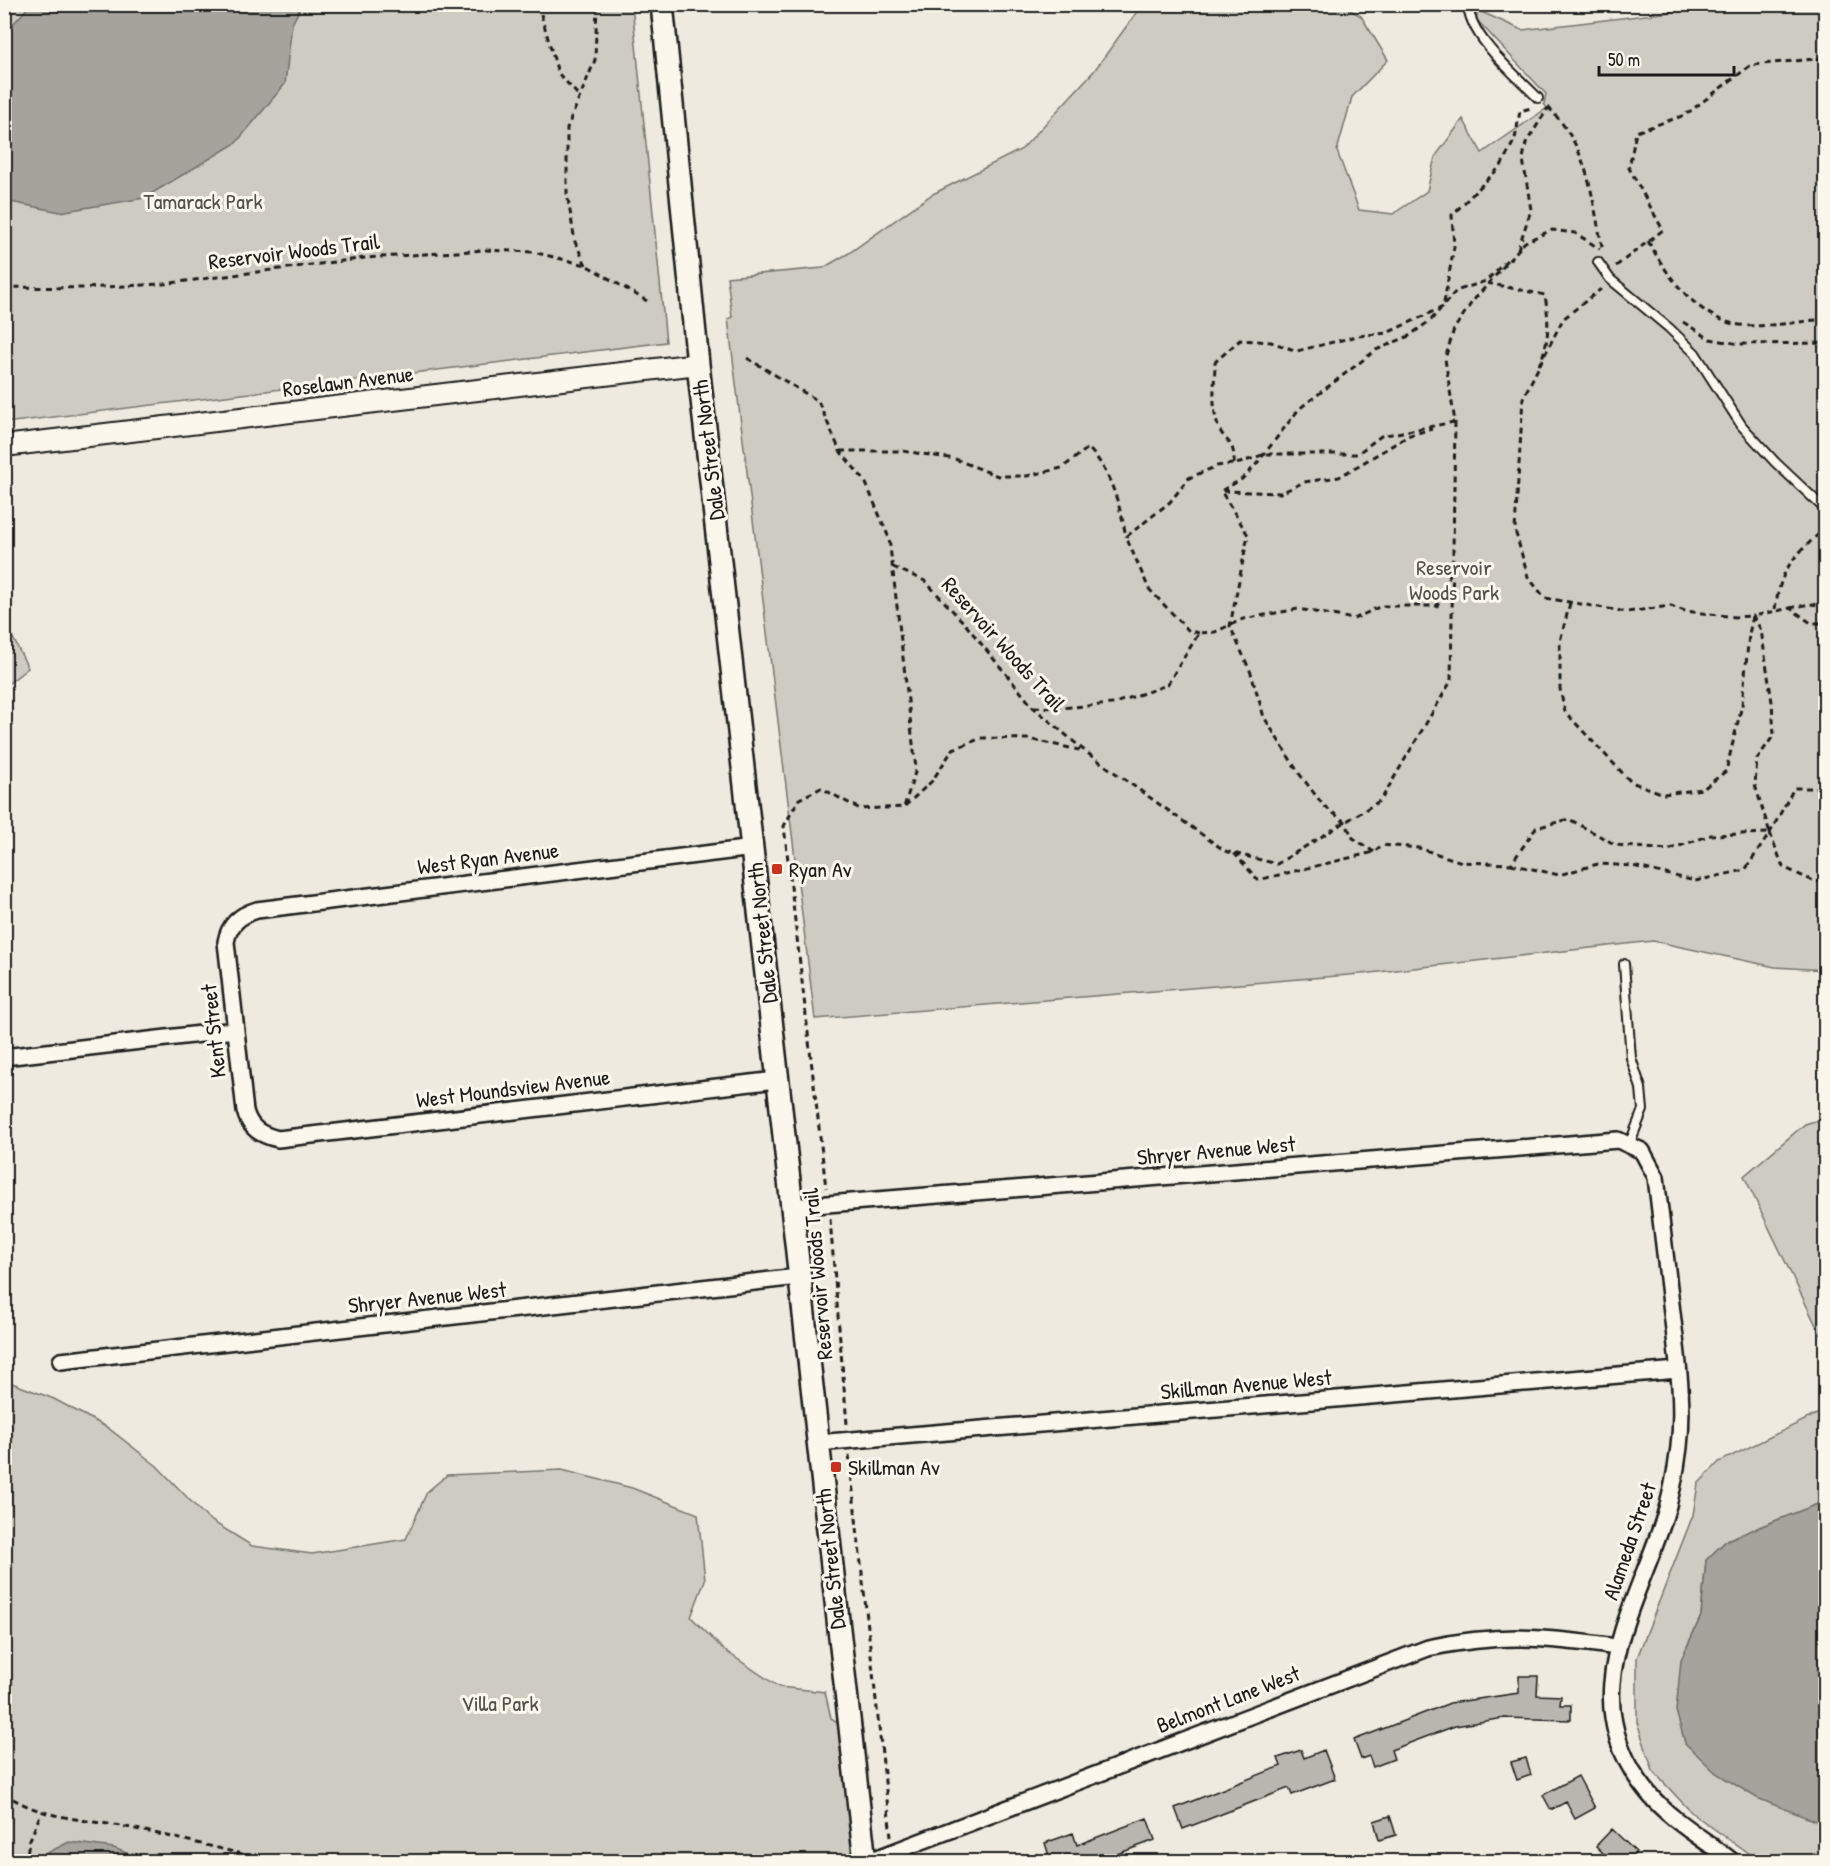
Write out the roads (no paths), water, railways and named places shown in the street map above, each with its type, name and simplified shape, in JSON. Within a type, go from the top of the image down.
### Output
[{"type":"main road","name":"Dale Street North","points":[[662,4],[698,364],[753,848],[776,1080],[866,1862]]},
{"type":"street","name":"Roselawn Avenue","points":[[4,446],[698,364]]},
{"type":"street","name":"West Ryan Avenue","points":[[233,923],[248,912],[257,910],[753,848]]},
{"type":"street","name":"Kent Street","points":[[233,923],[226,942],[235,1030],[245,1111],[248,1122],[256,1131]]},
{"type":"street","points":[[4,1057],[235,1030]]},
{"type":"street","name":"West Moundsview Avenue","points":[[256,1131],[278,1139],[776,1080]]},
{"type":"street","name":"Shryer Avenue West","points":[[790,1207],[1618,1140],[1636,1148]]},
{"type":"street","name":"Alameda Street","points":[[1636,1148],[1656,1177],[1678,1370],[1679,1444],[1673,1484],[1661,1529],[1616,1647],[1611,1703],[1622,1752],[1635,1776],[1650,1796],[1733,1862]]},
{"type":"street","name":"Shryer Avenue West","points":[[61,1361],[798,1277]]},
{"type":"street","name":"Skillman Avenue West","points":[[817,1443],[1678,1370]]},
{"type":"street","name":"Belmont Lane West","points":[[866,1862],[1428,1648],[1503,1636],[1541,1637],[1616,1647]]},
{"type":"lane","points":[[1468,4],[1468,15],[1477,33],[1541,101]]},
{"type":"lane","points":[[1598,262],[1610,279],[1695,353],[1742,426],[1826,510]]},
{"type":"lane","points":[[1624,964],[1631,1058],[1641,1088],[1644,1110],[1636,1148]]},
{"type":"place","name":"Ryan Av","points":[[777,869]]},
{"type":"place","name":"Skillman Av","points":[[836,1467]]},
{"type":"park label","name":"Tamarack Park","points":[[203,201]]},
{"type":"park label","name":"Reservoir Woods Park","points":[[1454,580]]},
{"type":"park label","name":"Villa Park","points":[[500,1703]]}]
